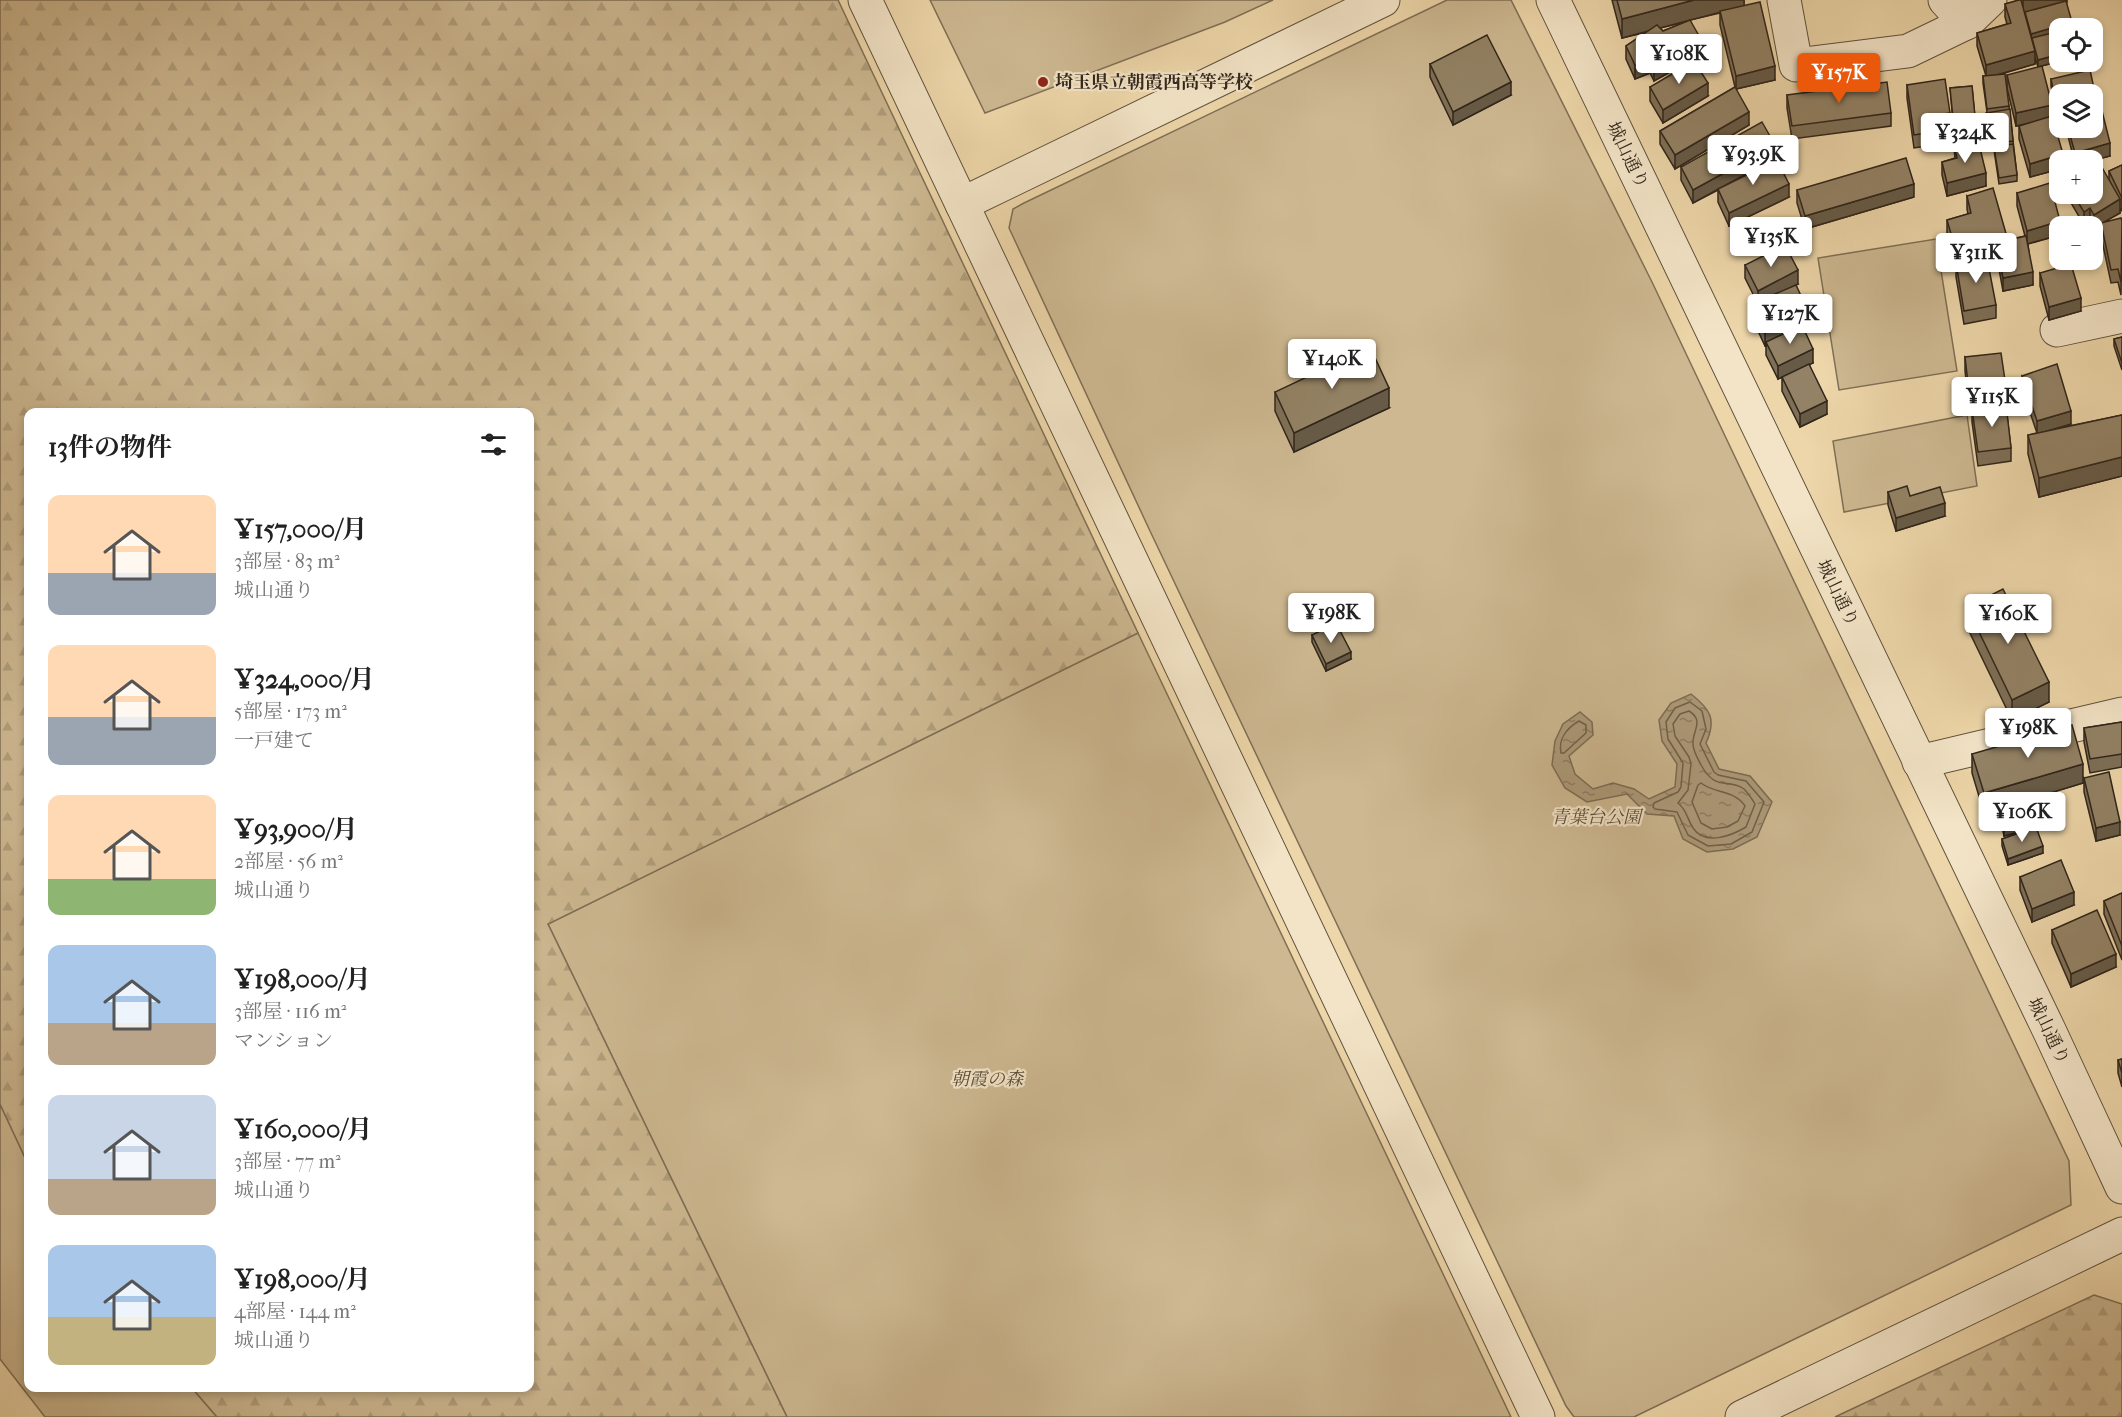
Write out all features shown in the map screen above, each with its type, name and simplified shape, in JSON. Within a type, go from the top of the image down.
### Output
[{"type":"street","points":[[865,0],[1538,1417]]},
{"type":"street","points":[[962,204],[1383,0]]},
{"type":"street","name":"城山通り","points":[[1553,0],[2049,1030],[2122,1187]]},
{"type":"street","points":[[1784,0],[1796,65],[1908,51],[1955,12],[1990,0]]},
{"type":"street","points":[[2057,330],[2122,316]]},
{"type":"street","points":[[1919,762],[2122,714]]},
{"type":"street","points":[[1742,1417],[2122,1234]]},
{"type":"green space","points":[[0,0],[838,0],[1138,633],[548,924],[787,1417],[217,1417],[195,1392],[534,1392],[534,408],[24,408],[24,1155],[0,1104]]},
{"type":"green space","points":[[930,0],[1273,0],[1225,22],[985,113]]},
{"type":"green space","name":"青葉台公園","points":[[1447,0],[1511,0],[1652,282],[2069,1161],[2071,1205],[1634,1417],[1574,1417],[1566,1406],[1150,531],[1009,228],[1013,209],[1024,203]]},
{"type":"green space","points":[[1936,239],[1957,371],[1839,390],[1818,258]]},
{"type":"green space","points":[[1967,415],[1977,486],[1844,512],[1833,441]]},
{"type":"green space","name":"朝霞の森","points":[[1138,633],[1511,1417],[787,1417],[548,924]]},
{"type":"green space","points":[[0,1104],[24,1155],[24,1390],[0,1359]]},
{"type":"green space","points":[[2094,1295],[2122,1304],[2122,1417],[1835,1417]]},
{"type":"green space","points":[[26,1392],[195,1392],[217,1417],[45,1417]]},
{"type":"water","points":[[1691,694],[1710,715],[1711,727],[1706,743],[1719,769],[1750,776],[1772,802],[1757,837],[1733,849],[1707,852],[1683,839],[1674,816],[1647,814],[1627,794],[1587,802],[1565,788],[1552,765],[1555,741],[1563,724],[1580,712],[1592,722],[1593,735],[1569,756],[1575,774],[1593,789],[1613,783],[1634,789],[1649,799],[1675,787],[1677,764],[1662,741],[1659,720],[1671,703]]},
{"type":"building","points":[[1617,0],[1694,0],[1622,19]]},
{"type":"building","points":[[2021,0],[2035,51],[1986,65],[1977,33],[2011,23],[2005,4]]},
{"type":"building","points":[[2066,1],[2071,18],[2049,18],[2049,29],[2031,34],[2025,12]]},
{"type":"building","points":[[1760,2],[1775,66],[1736,76],[1720,11]]},
{"type":"building","points":[[1690,20],[1702,41],[1654,68],[1650,60],[1635,65],[1626,46],[1657,25],[1663,31]]},
{"type":"building","points":[[2049,34],[2049,57],[2038,60],[2032,38]]},
{"type":"building","points":[[1487,35],[1511,82],[1453,112],[1430,64]]},
{"type":"building","points":[[1694,61],[1708,83],[1663,110],[1650,87]]},
{"type":"building","points":[[2042,66],[2049,93],[2049,106],[2016,113],[2007,75]]},
{"type":"building","points":[[2090,72],[2093,84],[2052,84],[2051,79]]},
{"type":"building","points":[[2005,74],[2009,106],[1987,109],[1983,76]]},
{"type":"building","points":[[1945,79],[1950,113],[1931,116],[1933,132],[1914,135],[1907,85]]},
{"type":"building","points":[[1887,82],[1891,113],[1792,126],[1787,95]]},
{"type":"building","points":[[1972,86],[1975,116],[1953,118],[1950,88]]},
{"type":"building","points":[[1735,87],[1749,112],[1675,155],[1660,131]]},
{"type":"building","points":[[2010,109],[2013,141],[1989,144],[1986,113]]},
{"type":"building","points":[[2103,115],[2110,143],[2086,150],[2074,150],[2071,138],[2103,138]]},
{"type":"building","points":[[2049,117],[2049,138],[2058,138],[2062,150],[2049,150],[2049,158],[2030,164],[2019,126]]},
{"type":"building","points":[[1977,118],[1981,149],[1979,144],[1956,150],[1952,122]]},
{"type":"building","points":[[1762,122],[1775,145],[1693,190],[1681,167]]},
{"type":"building","points":[[1979,144],[1986,173],[1947,183],[1942,162],[1957,158],[1955,150]]},
{"type":"building","points":[[2013,144],[2017,175],[1999,178],[1994,147]]},
{"type":"building","points":[[1906,158],[1914,184],[1805,216],[1797,190]]},
{"type":"building","points":[[1777,160],[1789,184],[1729,213],[1718,189]]},
{"type":"building","points":[[2122,165],[2122,198],[2109,171]]},
{"type":"building","points":[[2103,169],[2120,199],[2094,215],[2090,208],[2084,212],[2079,204],[2103,204]]},
{"type":"building","points":[[2049,183],[2049,204],[2056,204],[2059,216],[2049,216],[2049,224],[2027,231],[2017,193]]},
{"type":"building","points":[[1993,188],[2007,237],[1956,251],[1947,220],[1971,213],[1967,196]]},
{"type":"building","points":[[2121,218],[2122,221],[2121,282],[2118,269],[2111,270],[2103,222]]},
{"type":"building","points":[[2026,236],[2033,272],[2003,278],[1996,243]]},
{"type":"building","points":[[1785,245],[1798,270],[1758,291],[1745,265]]},
{"type":"building","points":[[1987,258],[1996,305],[1964,311],[1956,263]]},
{"type":"building","points":[[2050,270],[2073,270],[2081,298],[2049,307],[2040,273]]},
{"type":"building","points":[[1796,285],[1809,313],[1765,333],[1752,304]]},
{"type":"building","points":[[1802,325],[1813,349],[1778,366],[1766,342]]},
{"type":"building","points":[[2122,337],[2122,363],[2114,339]]},
{"type":"building","points":[[1370,347],[1389,388],[1294,433],[1275,392]]},
{"type":"building","points":[[2001,353],[2007,394],[1970,400],[1965,357]]},
{"type":"building","points":[[1809,364],[1827,401],[1800,414],[1782,377]]},
{"type":"building","points":[[2057,364],[2071,411],[2037,421],[2022,376]]},
{"type":"building","points":[[2006,404],[2011,448],[1978,452],[1972,409]]},
{"type":"building","points":[[2122,415],[2122,457],[2039,478],[2028,435]]},
{"type":"building","points":[[1907,486],[1910,496],[1940,487],[1945,503],[1896,518],[1888,492]]},
{"type":"building","points":[[2003,589],[2049,682],[2012,700],[1967,607]]},
{"type":"building","points":[[1336,623],[1351,652],[1326,664],[1312,635]]},
{"type":"building","points":[[2122,722],[2122,754],[2090,759],[2084,728]]},
{"type":"building","points":[[2072,725],[2083,764],[1984,793],[1972,754]]},
{"type":"building","points":[[2109,772],[2120,822],[2096,828],[2084,778]]},
{"type":"building","points":[[2029,803],[2034,822],[2004,829],[2000,811]]},
{"type":"building","points":[[2036,827],[2043,846],[2008,859],[2002,839]]},
{"type":"building","points":[[2061,860],[2074,892],[2032,909],[2020,877]]},
{"type":"building","points":[[2122,893],[2122,946],[2104,901]]},
{"type":"building","points":[[2097,910],[2116,954],[2071,974],[2052,930]]},
{"type":"building","points":[[2122,1059],[2122,1073],[2118,1060]]},
{"type":"place","name":"埼玉県立朝霞西高等学校","points":[[1043,82]]}]
